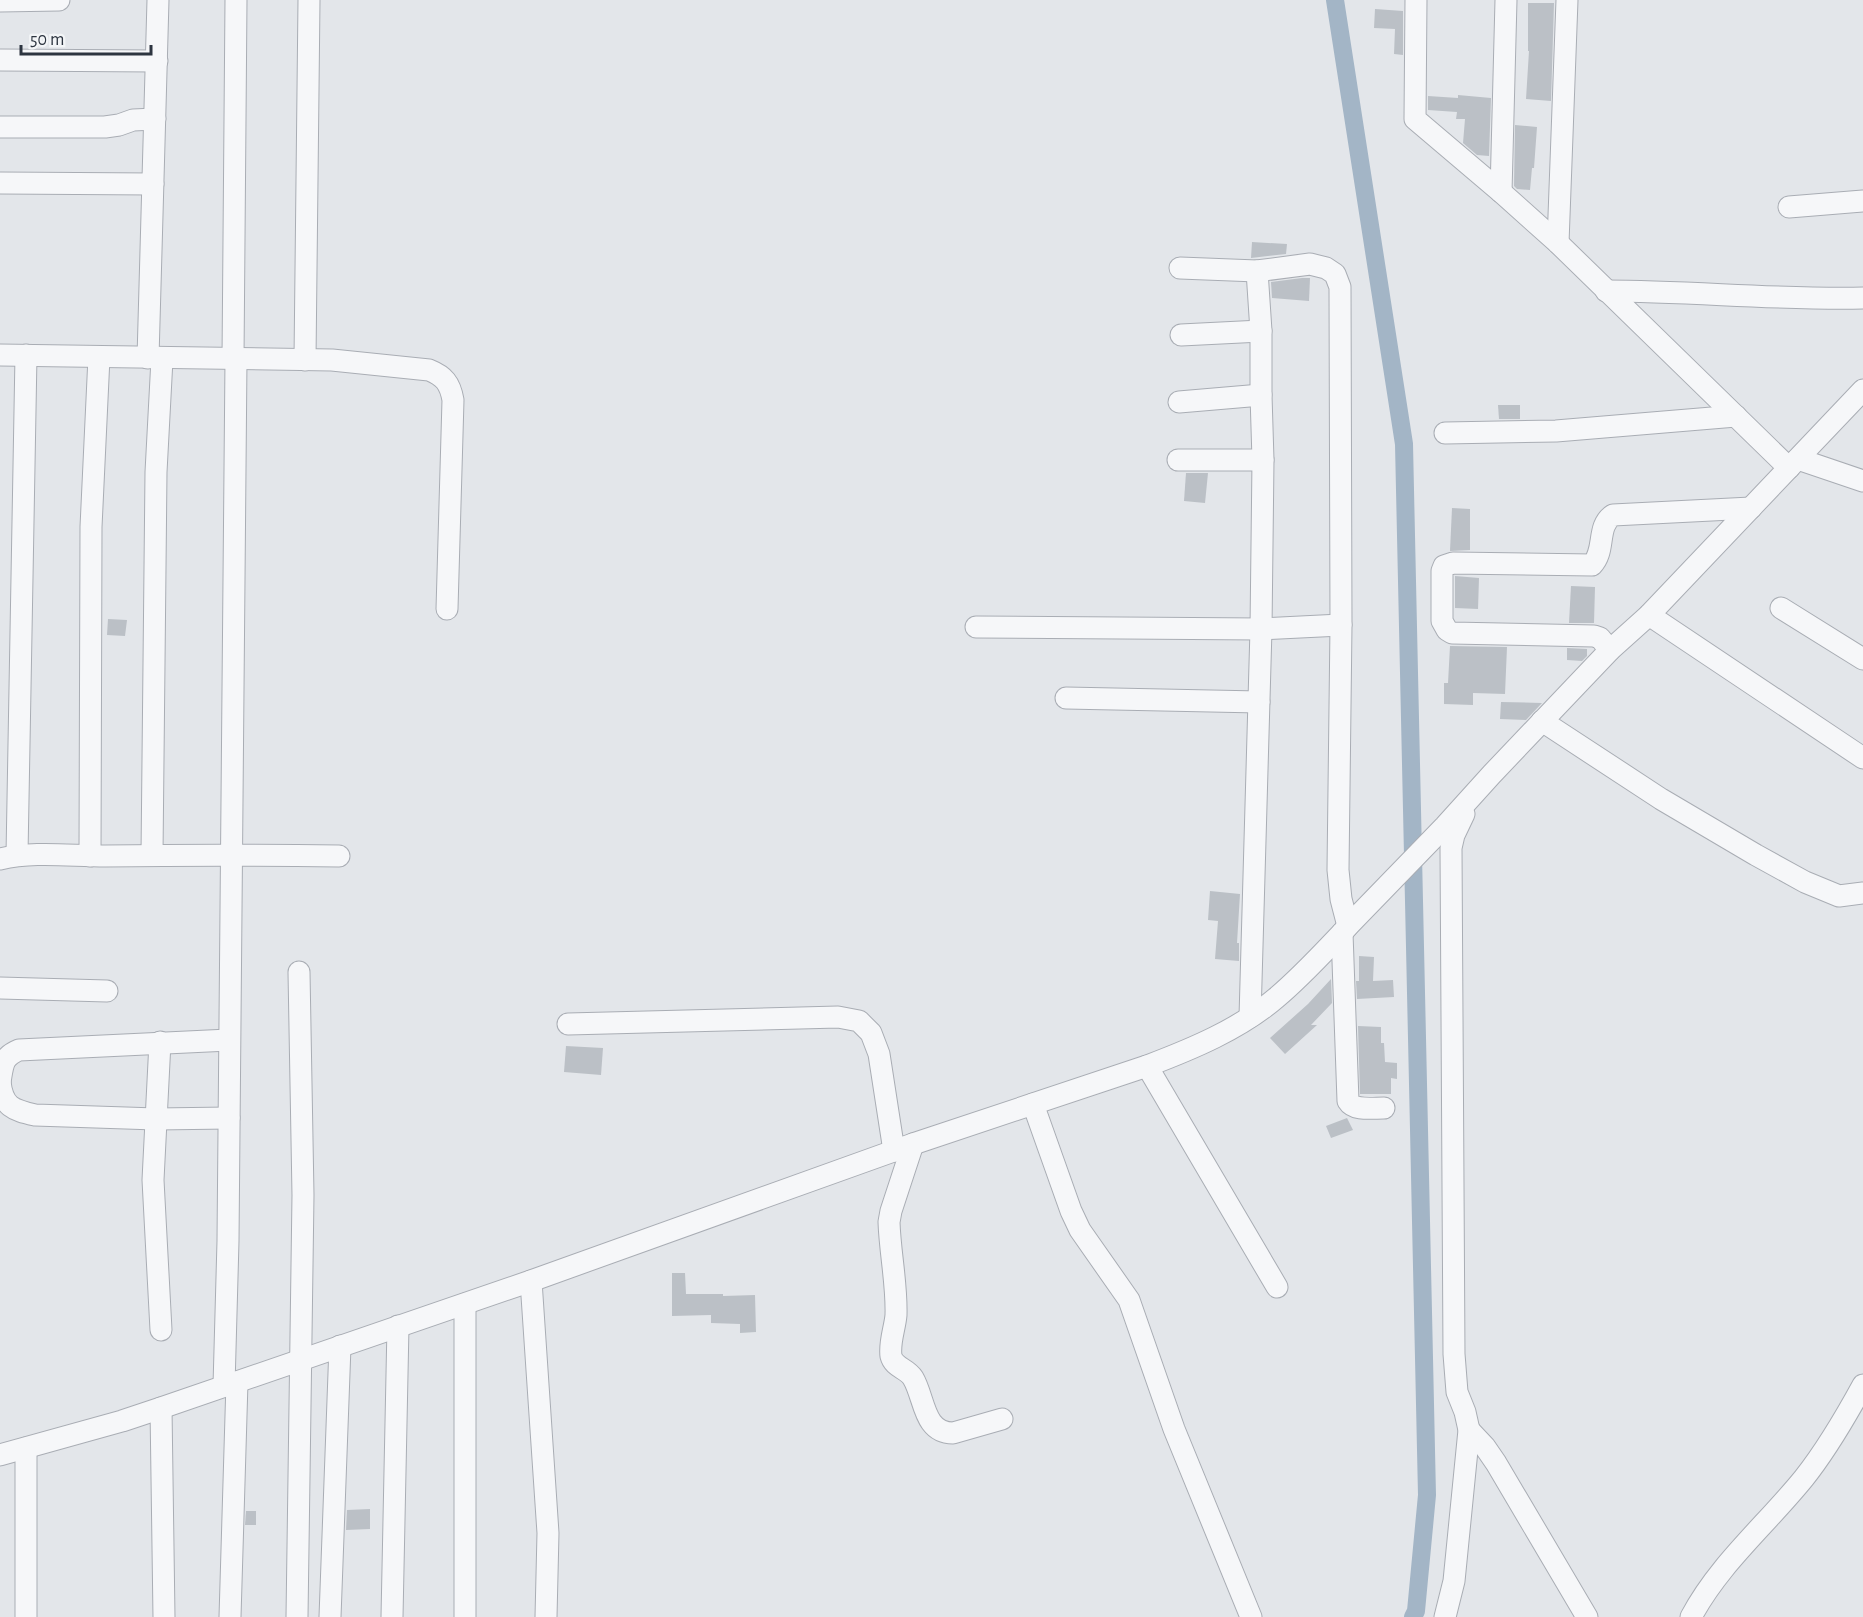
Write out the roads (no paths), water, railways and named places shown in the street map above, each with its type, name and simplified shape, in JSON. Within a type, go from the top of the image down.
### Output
[{"type":"street","points":[[0,0],[59,0]]},
{"type":"street","points":[[152,855],[156,472],[153,184],[158,0]]},
{"type":"street","points":[[230,1617],[228,1240],[236,0]]},
{"type":"street","points":[[305,360],[309,0]]},
{"type":"street","points":[[1416,0],[1414,117],[1558,243],[1736,416],[1794,463],[1863,481]]},
{"type":"street","points":[[1502,192],[1506,0]]},
{"type":"street","points":[[1558,243],[1567,0]]},
{"type":"street","points":[[0,60],[157,61]]},
{"type":"street","points":[[0,127],[105,127],[133,120],[155,119]]},
{"type":"street","points":[[0,183],[153,184]]},
{"type":"street","points":[[1789,207],[1863,201]]},
{"type":"street","points":[[1180,268],[1257,271],[1310,264],[1326,268],[1335,274],[1340,287],[1341,626],[1338,870],[1345,930],[1348,1101],[1357,1107],[1383,1108]]},
{"type":"street","points":[[1250,1017],[1261,629],[1263,460],[1261,331],[1257,271]]},
{"type":"street","points":[[1606,291],[1702,293],[1773,298],[1863,298]]},
{"type":"street","points":[[1181,335],[1261,331]]},
{"type":"street","points":[[0,355],[332,360],[429,370],[441,375],[448,382],[453,400],[447,609]]},
{"type":"street","points":[[26,355],[9,857],[339,856]]},
{"type":"street","points":[[90,856],[91,527],[99,357]]},
{"type":"street","points":[[0,1455],[161,1408],[531,1281],[903,1147],[1147,1066],[1180,1054],[1250,1017],[1275,999],[1397,877],[1610,650],[1649,615],[1863,390]]},
{"type":"street","points":[[1179,402],[1261,395]]},
{"type":"street","points":[[1445,434],[1557,430],[1736,416]]},
{"type":"street","points":[[1178,460],[1263,460]]},
{"type":"street","points":[[1610,650],[1600,638],[1594,636],[1452,633],[1447,630],[1442,621],[1442,571],[1448,564],[1453,563],[1592,565],[1598,559],[1606,520],[1613,515],[1751,508]]},
{"type":"street","points":[[1781,608],[1863,659]]},
{"type":"street","points":[[1649,615],[1863,758]]},
{"type":"street","points":[[976,627],[1261,629],[1341,626]]},
{"type":"street","points":[[1066,698],[1259,702]]},
{"type":"street","points":[[1542,722],[1661,799],[1805,882],[1839,896],[1863,893]]},
{"type":"street","points":[[1444,1617],[1454,1581],[1469,1430],[1457,1392],[1454,1354],[1451,848],[1454,834],[1472,797]]},
{"type":"street","points":[[297,1617],[303,1195],[299,972]]},
{"type":"street","points":[[0,988],[107,991]]},
{"type":"street","points":[[568,1024],[838,1017],[859,1021],[871,1033],[879,1054],[903,1147],[889,1222],[896,1314],[892,1358],[895,1364],[911,1375],[927,1415],[938,1430],[953,1433],[1002,1419]]},
{"type":"street","points":[[229,1040],[19,1050],[9,1054],[4,1061],[0,1082],[1,1094],[7,1104],[18,1111],[35,1115],[156,1119],[229,1118]]},
{"type":"street","points":[[160,1042],[153,1180],[161,1330]]},
{"type":"street","points":[[1147,1066],[1277,1287]]},
{"type":"street","points":[[1033,1104],[1080,1230],[1129,1300],[1174,1429],[1251,1617]]},
{"type":"street","points":[[531,1281],[548,1533],[546,1617]]},
{"type":"street","points":[[465,1304],[465,1617]]},
{"type":"street","points":[[392,1617],[398,1326]]},
{"type":"street","points":[[330,1617],[340,1346]]},
{"type":"street","points":[[1690,1617],[1712,1583],[1803,1479],[1826,1448],[1863,1385]]},
{"type":"street","points":[[161,1408],[164,1617]]},
{"type":"street","points":[[1469,1430],[1496,1463],[1587,1617]]},
{"type":"street","points":[[26,1448],[26,1617]]},
{"type":"waterway","points":[[1335,0],[1404,444],[1427,1495],[1416,1611],[1413,1617]]}]
